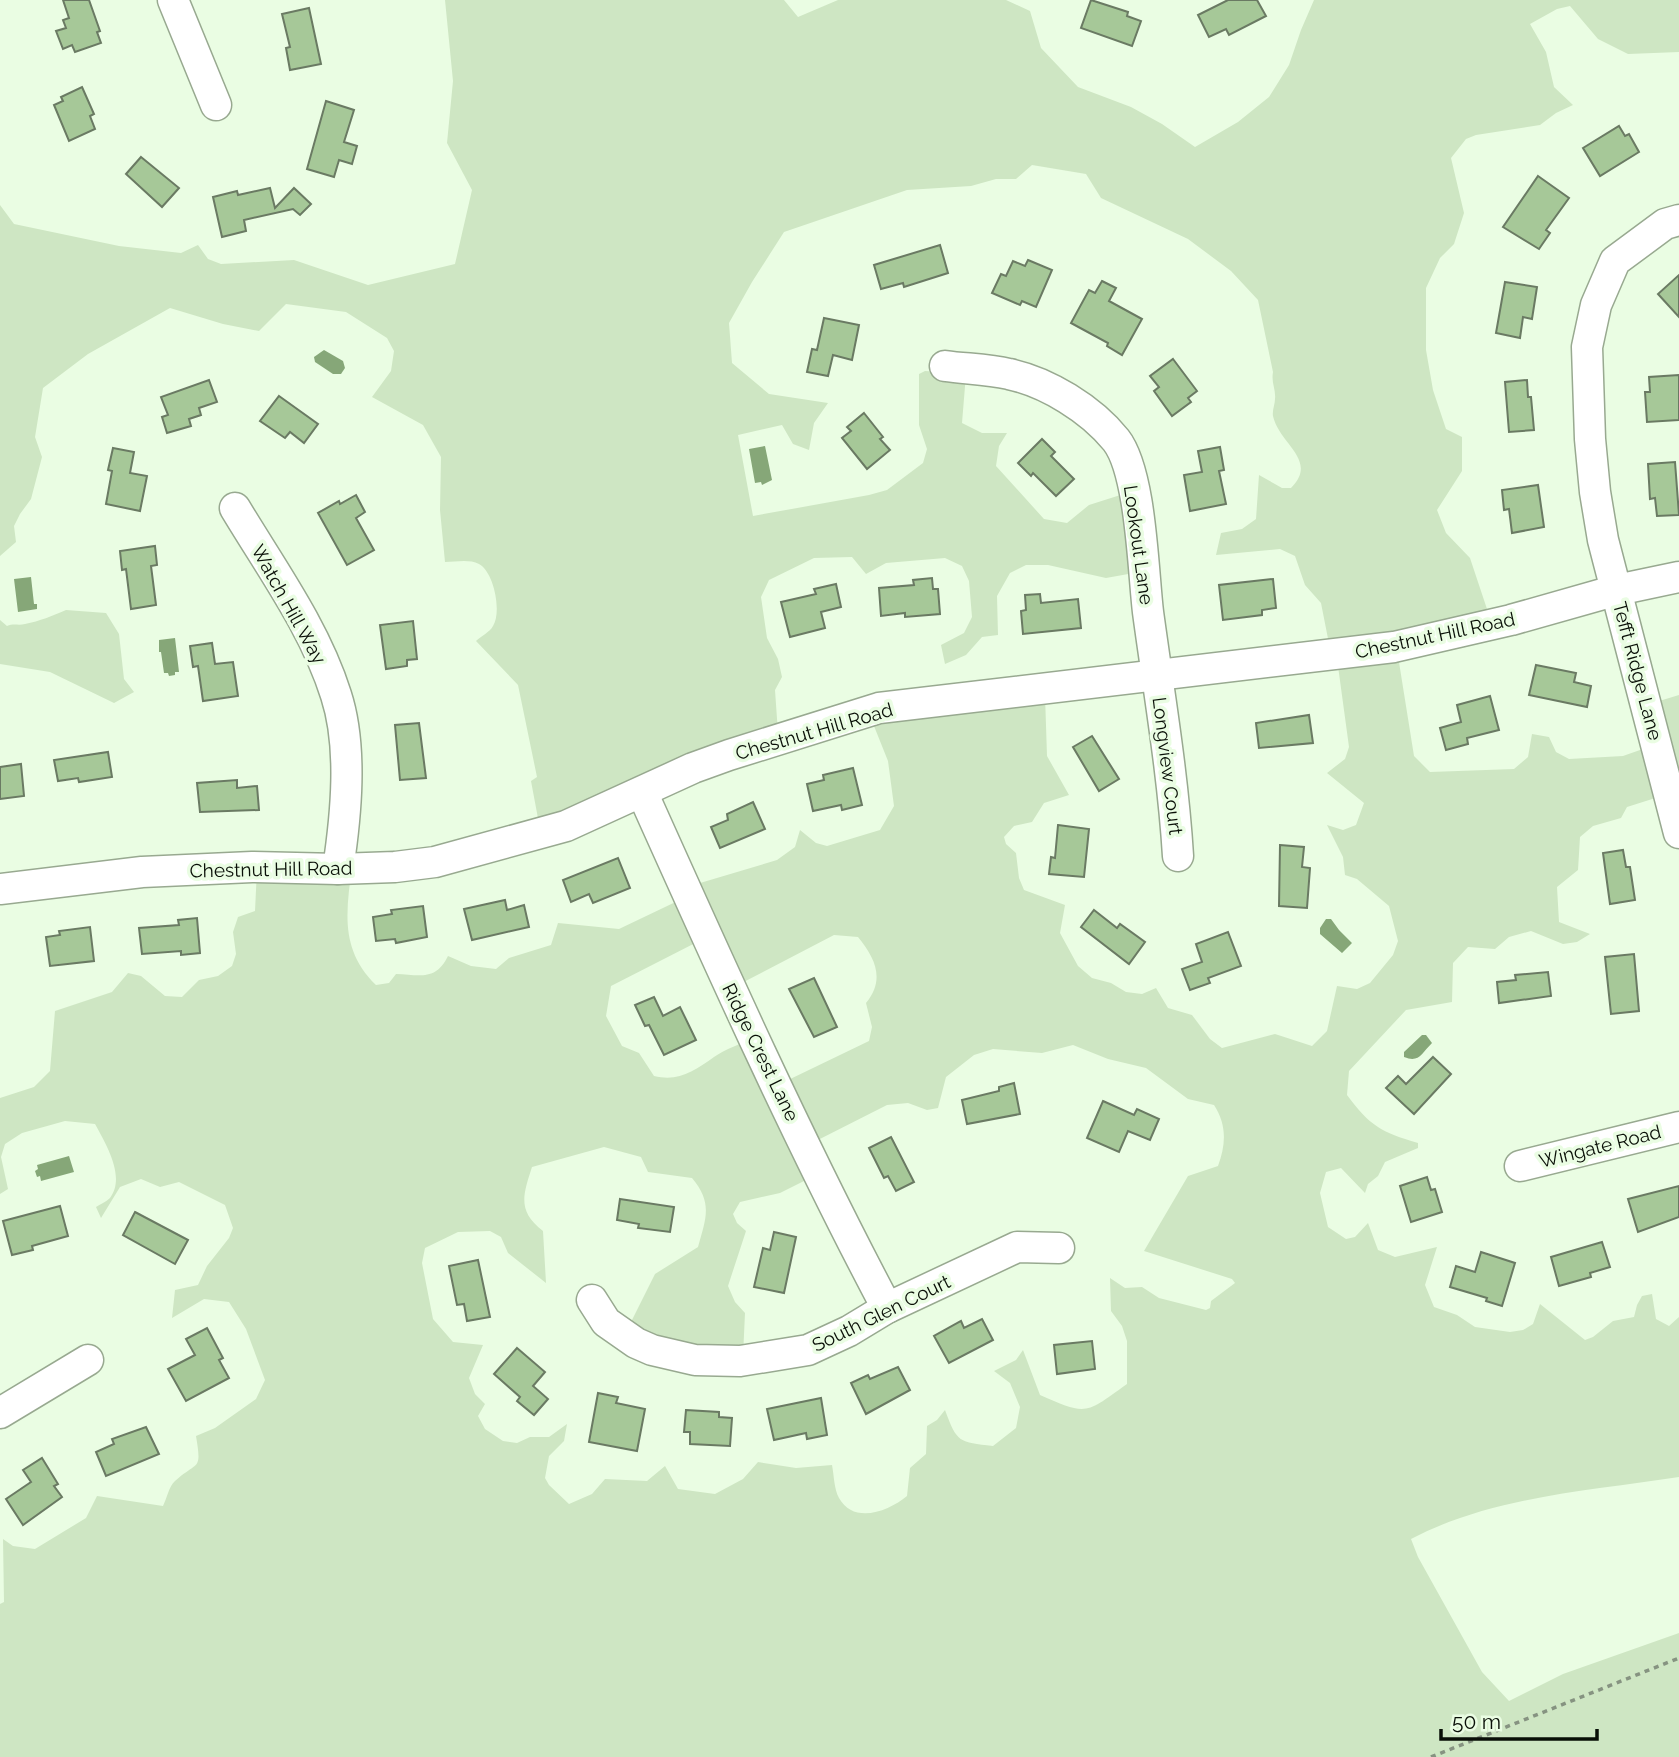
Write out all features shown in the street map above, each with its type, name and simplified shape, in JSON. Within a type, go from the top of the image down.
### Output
[{"type":"street","points":[[173,0],[216,105]]},
{"type":"street","name":"Tefft Ridge Lane","points":[[1679,220],[1665,224],[1615,261],[1596,304],[1587,347],[1595,492],[1603,540],[1679,833]]},
{"type":"street","name":"Lookout Lane","points":[[945,366],[1009,374],[1043,386],[1088,412],[1117,442],[1129,471],[1139,519],[1156,676]]},
{"type":"street","name":"Watch Hill Way","points":[[235,508],[314,640],[336,694],[347,763],[338,869]]},
{"type":"street","name":"Chestnut Hill Road","points":[[0,889],[142,872],[252,867],[395,867],[452,859],[566,826],[729,755],[879,708],[1394,647],[1511,620],[1617,590],[1679,577]]},
{"type":"street","name":"Longview Court","points":[[1156,676],[1178,856]]},
{"type":"street","name":"Ridge Crest Lane","points":[[642,792],[732,993],[834,1207],[887,1308]]},
{"type":"street","name":"Wingate Road","points":[[1520,1166],[1679,1127]]},
{"type":"street","name":"South Glen Court","points":[[592,1300],[606,1322],[636,1343],[652,1350],[673,1356],[718,1361],[763,1358],[808,1350],[849,1331],[887,1308],[1017,1247],[1059,1248]]},
{"type":"street","points":[[0,1413],[88,1360]]},
{"type":"path","points":[[1431,1757],[1679,1658]]},
{"type":"shaded area","points":[[445,0],[784,0],[798,17],[838,0],[1006,0],[1030,11],[1041,48],[1078,87],[1131,107],[1195,147],[1238,122],[1269,97],[1289,65],[1314,0],[1679,0],[1679,52],[1628,54],[1598,39],[1570,6],[1557,9],[1530,24],[1546,52],[1554,87],[1573,105],[1540,125],[1466,139],[1451,158],[1464,213],[1454,244],[1440,258],[1426,288],[1426,350],[1433,390],[1446,429],[1462,437],[1462,471],[1437,510],[1446,533],[1470,558],[1493,627],[1398,656],[1414,756],[1430,772],[1514,769],[1528,757],[1532,734],[1549,737],[1556,752],[1569,759],[1623,756],[1657,744],[1656,702],[1679,695],[1679,827],[1668,794],[1627,807],[1621,818],[1593,826],[1580,837],[1578,870],[1557,887],[1559,922],[1590,934],[1577,942],[1563,944],[1531,931],[1509,937],[1495,949],[1468,947],[1453,963],[1452,1002],[1406,1010],[1349,1071],[1347,1095],[1370,1121],[1395,1135],[1418,1143],[1418,1148],[1385,1162],[1378,1176],[1368,1184],[1365,1193],[1341,1168],[1326,1172],[1320,1193],[1328,1227],[1346,1239],[1355,1237],[1368,1223],[1378,1250],[1395,1257],[1437,1247],[1425,1285],[1434,1307],[1457,1315],[1475,1327],[1510,1332],[1523,1330],[1533,1324],[1540,1304],[1585,1340],[1613,1321],[1634,1317],[1642,1296],[1652,1294],[1656,1319],[1669,1326],[1679,1317],[1679,1477],[1576,1491],[1508,1504],[1475,1513],[1411,1539],[1418,1557],[1482,1672],[1509,1701],[1563,1674],[1679,1633],[1679,1757],[0,1757],[0,1604],[4,1602],[3,1539],[13,1546],[35,1549],[86,1518],[97,1496],[163,1506],[173,1483],[198,1461],[196,1436],[215,1428],[256,1399],[265,1380],[246,1329],[229,1302],[204,1299],[172,1318],[175,1290],[198,1285],[207,1266],[229,1238],[233,1228],[225,1205],[179,1182],[160,1187],[141,1179],[120,1187],[101,1218],[96,1207],[110,1198],[114,1190],[116,1180],[113,1161],[95,1124],[65,1121],[22,1133],[5,1144],[1,1157],[8,1189],[0,1194],[0,1098],[34,1087],[50,1071],[55,1011],[112,992],[128,973],[141,976],[165,996],[182,997],[199,980],[218,976],[232,966],[236,954],[233,932],[238,917],[255,911],[257,869],[352,867],[348,930],[356,958],[376,985],[389,983],[396,974],[433,973],[448,956],[471,966],[496,969],[509,958],[551,945],[558,923],[619,929],[686,897],[690,886],[777,860],[795,847],[800,830],[816,843],[827,846],[880,830],[894,806],[888,761],[870,716],[1045,695],[1047,756],[1069,795],[1044,803],[1032,822],[1014,826],[1004,837],[1006,844],[1016,853],[1019,878],[1024,890],[1065,905],[1060,933],[1078,966],[1092,978],[1111,983],[1126,992],[1142,994],[1156,988],[1168,1008],[1192,1015],[1210,1039],[1222,1048],[1275,1034],[1312,1046],[1327,1031],[1337,986],[1357,989],[1370,983],[1393,955],[1398,941],[1389,906],[1357,879],[1345,875],[1343,857],[1327,825],[1343,830],[1356,825],[1364,803],[1327,773],[1345,759],[1349,747],[1338,666],[1332,659],[1321,603],[1305,585],[1295,556],[1280,549],[1216,555],[1221,533],[1242,529],[1256,519],[1259,475],[1282,488],[1291,488],[1299,478],[1301,469],[1295,452],[1282,435],[1273,416],[1273,372],[1258,300],[1231,271],[1188,239],[1101,198],[1086,174],[1032,165],[1016,179],[996,179],[971,186],[907,190],[784,232],[729,323],[732,363],[769,394],[828,403],[814,423],[809,450],[793,444],[782,425],[738,435],[753,516],[869,495],[887,490],[923,463],[927,449],[919,425],[919,374],[925,371],[966,374],[962,423],[982,433],[1007,433],[999,446],[996,466],[1044,519],[1067,523],[1089,505],[1133,491],[1145,571],[1106,578],[1048,565],[1026,565],[1010,573],[997,596],[998,635],[982,637],[966,655],[945,664],[941,645],[964,633],[972,617],[969,581],[962,566],[945,558],[886,563],[866,574],[852,557],[814,558],[769,580],[761,597],[767,638],[778,659],[782,677],[775,690],[778,733],[540,829],[531,781],[537,777],[518,685],[476,641],[490,630],[496,620],[495,593],[489,575],[475,562],[445,562],[440,510],[441,457],[423,425],[372,397],[391,371],[394,351],[387,338],[346,312],[286,304],[259,331],[223,324],[170,308],[88,354],[43,388],[35,437],[42,457],[31,499],[14,526],[16,542],[0,556],[0,205],[14,224],[119,246],[181,253],[198,245],[208,259],[221,264],[294,260],[368,285],[455,264],[472,190],[447,143],[453,81]],"holes":[[[834,935],[858,937],[870,953],[876,970],[875,986],[866,1003],[872,1027],[869,1041],[784,1082],[754,1038],[723,1052],[686,1074],[671,1078],[654,1076],[639,1053],[622,1046],[606,1016],[611,986],[705,938],[734,987]],[[1073,1045],[1108,1059],[1146,1068],[1188,1099],[1214,1105],[1224,1135],[1218,1166],[1188,1176],[1144,1251],[1232,1279],[1235,1283],[1211,1301],[1210,1308],[1206,1310],[1159,1298],[1142,1287],[1125,1288],[1110,1278],[1111,1311],[1122,1326],[1127,1341],[1127,1384],[1102,1401],[1086,1409],[1078,1409],[1040,1395],[1023,1350],[1016,1360],[994,1371],[1010,1383],[1020,1407],[1016,1428],[993,1446],[966,1442],[956,1435],[945,1410],[937,1420],[927,1426],[926,1454],[910,1468],[907,1496],[900,1502],[872,1513],[853,1511],[845,1506],[835,1486],[832,1465],[796,1468],[758,1462],[743,1479],[715,1494],[678,1489],[665,1466],[647,1481],[605,1479],[592,1494],[569,1504],[545,1478],[549,1456],[564,1441],[567,1424],[549,1437],[530,1437],[517,1443],[503,1441],[485,1429],[478,1416],[485,1404],[475,1394],[469,1378],[483,1345],[453,1342],[433,1319],[422,1263],[425,1248],[458,1232],[490,1231],[501,1237],[508,1253],[546,1283],[543,1231],[529,1216],[524,1202],[532,1167],[604,1147],[641,1157],[648,1172],[692,1178],[703,1195],[706,1211],[698,1247],[655,1274],[626,1332],[743,1356],[745,1313],[735,1302],[728,1286],[746,1231],[737,1223],[733,1214],[740,1202],[780,1193],[816,1175],[808,1145],[887,1105],[908,1103],[927,1110],[938,1108],[946,1077],[974,1055],[993,1049],[1042,1053]]]},
{"type":"shaded area","points":[[324,350],[343,361],[345,368],[341,374],[333,374],[315,362],[314,357]]},
{"type":"shaded area","points":[[765,446],[772,480],[762,485],[761,482],[755,483],[749,449]]},
{"type":"shaded area","points":[[31,577],[37,609],[18,612],[14,579]]},
{"type":"shaded area","points":[[66,610],[106,613],[119,634],[124,679],[134,692],[114,703],[50,672],[0,664],[0,620],[7,626],[23,625]]},
{"type":"shaded area","points":[[175,638],[179,672],[169,676],[164,673],[159,640]]},
{"type":"shaded area","points":[[1326,919],[1331,919],[1352,943],[1342,953],[1320,934],[1320,928]]},
{"type":"shaded area","points":[[1422,1035],[1426,1035],[1432,1043],[1417,1058],[1404,1057],[1404,1052]]},
{"type":"shaded area","points":[[69,1156],[74,1172],[41,1181],[40,1176],[37,1177],[37,1165]]},
{"type":"building","points":[[63,0],[89,0],[100,31],[97,32],[101,43],[75,52],[72,45],[63,49],[56,31],[66,28],[63,20],[69,18]]},
{"type":"building","points":[[1091,0],[1128,12],[1127,16],[1141,21],[1132,46],[1081,28]]},
{"type":"building","points":[[1228,0],[1257,0],[1266,16],[1229,35],[1226,29],[1209,37],[1198,15]]},
{"type":"building","points":[[309,8],[321,64],[290,70],[286,48],[290,47],[282,14]]},
{"type":"building","points":[[82,87],[94,114],[90,116],[95,129],[69,141],[54,105],[63,101],[61,97]]},
{"type":"building","points":[[326,101],[354,110],[344,142],[357,146],[352,164],[339,160],[334,177],[307,169]]},
{"type":"building","points":[[1619,126],[1625,136],[1629,134],[1639,152],[1600,176],[1583,148]]},
{"type":"building","points":[[141,157],[179,188],[162,207],[126,174]]},
{"type":"building","points":[[1538,176],[1569,198],[1546,230],[1550,233],[1539,249],[1503,227]]},
{"type":"building","points":[[270,188],[275,208],[294,188],[311,204],[300,215],[293,209],[244,220],[246,231],[222,237],[213,197],[237,191],[238,195]]},
{"type":"building","points":[[940,245],[948,273],[904,287],[903,283],[881,289],[874,265]]},
{"type":"building","points":[[1028,260],[1052,270],[1036,307],[1022,301],[1020,305],[992,293],[1001,274],[1006,276],[1013,261],[1025,266]]},
{"type":"building","points":[[1679,275],[1679,317],[1658,294]]},
{"type":"building","points":[[1102,281],[1116,288],[1109,301],[1142,319],[1122,355],[1107,346],[1108,343],[1071,323],[1089,290],[1095,293]]},
{"type":"building","points":[[1505,282],[1537,287],[1532,319],[1523,317],[1520,338],[1496,333]]},
{"type":"building","points":[[824,318],[859,325],[852,360],[833,355],[828,376],[807,372],[812,349],[817,350]]},
{"type":"building","points":[[1173,359],[1197,391],[1188,398],[1191,402],[1172,416],[1154,391],[1159,387],[1150,376]]},
{"type":"building","points":[[1679,375],[1679,420],[1647,422],[1645,392],[1650,392],[1649,377]]},
{"type":"building","points":[[209,380],[217,402],[199,408],[201,415],[189,419],[191,426],[167,433],[162,417],[168,415],[161,397]]},
{"type":"building","points":[[1527,380],[1534,430],[1509,432],[1505,382]]},
{"type":"building","points":[[279,396],[318,424],[304,443],[290,432],[285,438],[260,421]]},
{"type":"building","points":[[864,413],[890,450],[867,469],[842,438],[851,431],[847,427]]},
{"type":"building","points":[[1042,439],[1055,452],[1051,456],[1074,479],[1056,496],[1033,473],[1031,476],[1018,463]]},
{"type":"building","points":[[1220,447],[1224,470],[1219,471],[1226,504],[1190,511],[1184,475],[1202,472],[1198,451]]},
{"type":"building","points":[[113,448],[134,452],[130,473],[147,476],[140,511],[106,504],[112,471],[108,470]]},
{"type":"building","points":[[1675,462],[1679,515],[1657,516],[1655,498],[1650,499],[1648,464]]},
{"type":"building","points":[[1538,485],[1544,527],[1512,533],[1509,509],[1504,510],[1502,490]]},
{"type":"building","points":[[356,495],[365,512],[356,518],[374,550],[347,565],[318,513]]},
{"type":"building","points":[[155,546],[157,565],[151,566],[156,605],[131,609],[126,569],[122,570],[120,551]]},
{"type":"building","points":[[932,578],[933,589],[938,589],[940,614],[905,617],[905,613],[881,616],[879,588],[914,585],[913,580]]},
{"type":"building","points":[[1273,579],[1276,608],[1262,610],[1262,615],[1223,620],[1219,585]]},
{"type":"building","points":[[836,584],[841,607],[821,612],[825,628],[790,637],[781,602],[816,594],[814,589]]},
{"type":"building","points":[[1040,594],[1041,603],[1078,599],[1081,628],[1023,634],[1021,611],[1026,610],[1025,595]]},
{"type":"building","points":[[413,621],[417,659],[407,660],[407,666],[386,669],[380,625]]},
{"type":"building","points":[[212,643],[215,664],[233,662],[238,696],[203,701],[198,666],[193,667],[190,646]]},
{"type":"building","points":[[1536,665],[1576,673],[1574,682],[1591,686],[1587,707],[1529,695]]},
{"type":"building","points":[[1490,696],[1499,730],[1467,738],[1468,744],[1446,750],[1440,728],[1461,722],[1457,705]]},
{"type":"building","points":[[1309,715],[1313,743],[1259,748],[1256,723]]},
{"type":"building","points":[[419,723],[426,778],[400,780],[395,725]]},
{"type":"building","points":[[1092,736],[1119,779],[1099,791],[1073,747]]},
{"type":"building","points":[[108,752],[112,777],[79,782],[78,778],[58,781],[54,760]]},
{"type":"building","points":[[21,764],[24,796],[0,799],[0,767]]},
{"type":"building","points":[[853,768],[862,805],[842,810],[841,805],[813,811],[807,784],[824,780],[823,775]]},
{"type":"building","points":[[237,780],[237,788],[257,786],[259,810],[200,812],[197,783]]},
{"type":"building","points":[[753,802],[765,829],[720,848],[711,827],[728,820],[727,814]]},
{"type":"building","points":[[1058,825],[1089,829],[1084,877],[1049,874],[1051,857],[1055,858]]},
{"type":"building","points":[[1280,845],[1304,847],[1302,867],[1310,868],[1307,908],[1279,906]]},
{"type":"building","points":[[1623,850],[1626,867],[1630,867],[1635,900],[1610,904],[1603,853]]},
{"type":"building","points":[[618,858],[630,888],[593,903],[589,894],[571,902],[563,880]]},
{"type":"building","points":[[505,900],[507,910],[524,905],[529,927],[472,940],[464,909]]},
{"type":"building","points":[[423,906],[427,937],[396,943],[395,939],[376,941],[373,917],[392,914],[391,910]]},
{"type":"building","points":[[1094,910],[1117,928],[1120,924],[1145,942],[1129,964],[1081,927]]},
{"type":"building","points":[[197,918],[200,953],[181,955],[181,951],[142,954],[139,928],[179,925],[178,920]]},
{"type":"building","points":[[90,927],[94,961],[50,966],[46,937],[60,935],[59,931]]},
{"type":"building","points":[[1228,932],[1241,966],[1208,978],[1210,983],[1190,990],[1182,969],[1202,962],[1196,944]]},
{"type":"building","points":[[1634,954],[1639,1011],[1611,1014],[1605,957]]},
{"type":"building","points":[[1548,972],[1551,996],[1499,1003],[1497,982],[1516,980],[1515,975]]},
{"type":"building","points":[[814,978],[837,1027],[814,1037],[789,989]]},
{"type":"building","points":[[654,997],[663,1016],[680,1007],[696,1040],[664,1055],[635,1005]]},
{"type":"building","points":[[1433,1057],[1451,1074],[1414,1114],[1386,1088],[1398,1076],[1406,1084]]},
{"type":"building","points":[[1014,1083],[1020,1114],[967,1124],[962,1100],[999,1091],[999,1087]]},
{"type":"building","points":[[1103,1101],[1134,1115],[1137,1109],[1159,1119],[1150,1140],[1128,1131],[1119,1152],[1087,1138]]},
{"type":"building","points":[[891,1137],[914,1182],[896,1191],[888,1176],[884,1178],[869,1148]]},
{"type":"building","points":[[1427,1177],[1431,1190],[1435,1189],[1442,1212],[1411,1222],[1400,1186]]},
{"type":"building","points":[[1679,1186],[1679,1217],[1638,1232],[1628,1199]]},
{"type":"building","points":[[620,1199],[674,1207],[670,1232],[638,1228],[639,1224],[617,1220]]},
{"type":"building","points":[[60,1206],[68,1236],[12,1255],[3,1221]]},
{"type":"building","points":[[135,1212],[188,1240],[175,1264],[123,1235]]},
{"type":"building","points":[[774,1232],[796,1237],[784,1293],[754,1287],[763,1248],[770,1250]]},
{"type":"building","points":[[1602,1242],[1610,1267],[1590,1273],[1591,1277],[1559,1286],[1551,1257]]},
{"type":"building","points":[[1481,1252],[1515,1263],[1502,1306],[1486,1301],[1487,1298],[1450,1287],[1456,1266],[1475,1272]]},
{"type":"building","points":[[478,1260],[490,1317],[467,1321],[464,1304],[457,1305],[449,1266]]},
{"type":"building","points":[[982,1319],[993,1340],[949,1363],[934,1336],[961,1321],[964,1328]]},
{"type":"building","points":[[207,1328],[223,1358],[219,1360],[229,1378],[186,1401],[168,1369],[195,1355],[186,1339]]},
{"type":"building","points":[[1092,1341],[1095,1369],[1057,1374],[1054,1345]]},
{"type":"building","points":[[517,1348],[545,1372],[533,1386],[548,1399],[534,1415],[517,1401],[520,1397],[494,1374]]},
{"type":"building","points":[[898,1367],[910,1390],[866,1414],[851,1383],[868,1375],[870,1379]]},
{"type":"building","points":[[598,1393],[618,1397],[616,1403],[645,1409],[637,1451],[589,1442]]},
{"type":"building","points":[[821,1398],[827,1435],[807,1439],[806,1433],[774,1440],[767,1409]]},
{"type":"building","points":[[686,1410],[719,1412],[719,1417],[732,1418],[730,1446],[690,1444],[690,1432],[684,1432]]},
{"type":"building","points":[[146,1427],[159,1454],[106,1476],[96,1452],[114,1444],[112,1439]]},
{"type":"building","points":[[42,1458],[58,1484],[54,1486],[62,1497],[23,1525],[6,1499],[31,1482],[23,1470]]}]
